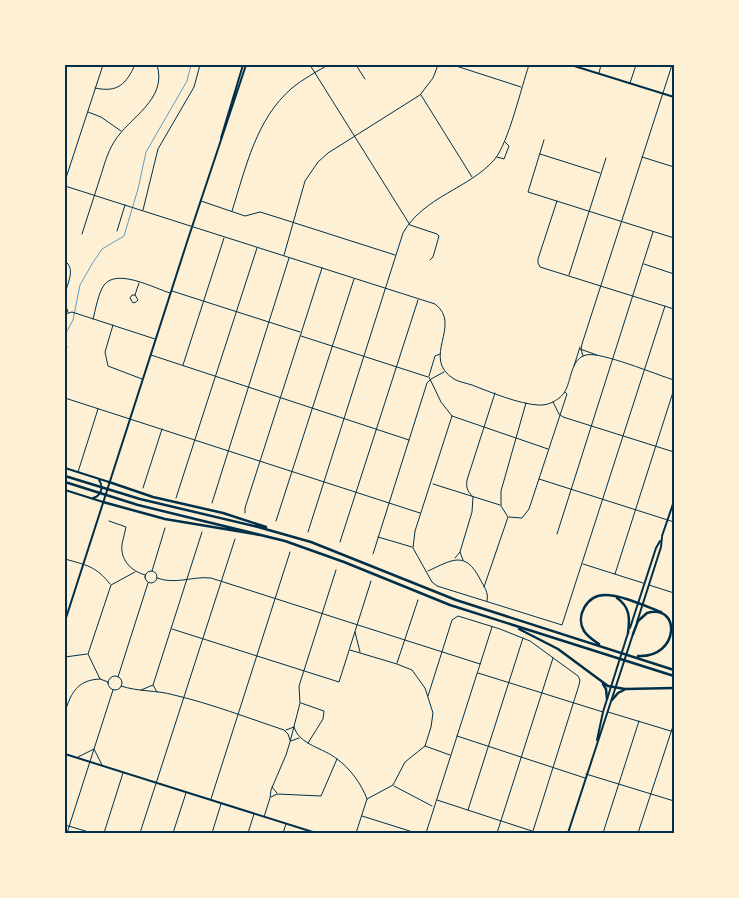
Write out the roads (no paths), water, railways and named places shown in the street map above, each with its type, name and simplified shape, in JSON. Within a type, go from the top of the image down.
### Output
[{"type":"highway","points":[[65,476],[160,504],[274,531]]},
{"type":"highway","points":[[65,482],[145,507],[269,536],[304,547],[450,605],[674,676]]},
{"type":"highway","points":[[108,484],[242,519],[330,549],[456,600],[674,670]]},
{"type":"highway","points":[[103,500],[165,520],[269,536]]},
{"type":"highway","points":[[602,646],[590,638],[581,623],[586,605],[595,597],[605,595],[642,604],[666,615],[670,620],[670,634],[667,643],[656,654],[634,656]]},
{"type":"highway","points":[[613,596],[622,602],[628,610],[628,633]]},
{"type":"highway","points":[[633,634],[643,615],[651,611],[661,612]]},
{"type":"highway","points":[[508,624],[545,641],[602,683],[611,687],[625,690],[674,688]]},
{"type":"highway","points":[[602,683],[606,689],[607,699]]},
{"type":"highway","points":[[612,700],[618,693],[625,690]]},
{"type":"main road","points":[[65,621],[66,612],[220,140],[224,134],[245,65]]},
{"type":"main road","points":[[571,65],[674,97]]},
{"type":"main road","points":[[65,468],[108,484]]},
{"type":"main road","points":[[91,498],[98,496],[102,488],[102,484],[98,479]]},
{"type":"main road","points":[[65,490],[103,500]]},
{"type":"main road","points":[[597,741],[649,585],[674,500]]},
{"type":"main road","points":[[568,833],[597,741],[607,699],[644,583],[656,548],[662,537]]},
{"type":"main road","points":[[65,754],[316,833]]},
{"type":"street","points":[[65,181],[103,65]]},
{"type":"street","points":[[95,88],[104,90],[124,84],[135,65]]},
{"type":"street","points":[[82,234],[109,149],[121,132],[155,95],[159,77],[157,65]]},
{"type":"street","points":[[142,210],[158,149],[194,87],[200,65]]},
{"type":"street","points":[[310,65],[409,223],[437,234],[430,260]]},
{"type":"street","points":[[232,212],[246,165],[264,122],[288,92],[328,65]]},
{"type":"street","points":[[356,65],[364,79]]},
{"type":"street","points":[[284,256],[301,192],[310,172],[318,162],[328,153],[420,95],[433,78],[438,65]]},
{"type":"street","points":[[453,65],[522,87]]},
{"type":"street","points":[[308,532],[403,233],[417,213],[472,177],[497,156],[504,142],[529,65]]},
{"type":"street","points":[[598,74],[601,65]]},
{"type":"street","points":[[630,84],[636,65]]},
{"type":"street","points":[[526,403],[501,491],[501,506],[508,517],[518,519],[525,517],[530,509],[566,394],[565,392],[672,65]]},
{"type":"street","points":[[420,95],[472,177]]},
{"type":"street","points":[[88,112],[101,117],[121,132]]},
{"type":"street","points":[[544,140],[528,192],[674,238]]},
{"type":"street","points":[[497,156],[504,159],[509,146],[504,142]]},
{"type":"street","points":[[540,154],[601,174]]},
{"type":"street","points":[[642,157],[674,167]]},
{"type":"street","points":[[568,276],[606,158]]},
{"type":"street","points":[[65,186],[435,304],[440,309],[446,326],[439,350],[440,360],[446,371],[454,379],[538,406],[553,402],[565,392]]},
{"type":"street","points":[[200,201],[245,216],[260,212],[396,255]]},
{"type":"street","points":[[557,201],[538,259],[540,267],[674,309]]},
{"type":"street","points":[[117,231],[125,205]]},
{"type":"street","points":[[557,534],[653,232]]},
{"type":"street","points":[[183,365],[225,237]]},
{"type":"street","points":[[176,498],[257,248]]},
{"type":"street","points":[[212,503],[289,258]]},
{"type":"street","points":[[65,261],[69,264],[72,272],[65,295],[68,313]]},
{"type":"street","points":[[643,264],[674,274]]},
{"type":"street","points":[[245,513],[322,268]]},
{"type":"street","points":[[93,318],[102,290],[107,282],[120,278],[204,301],[301,333]]},
{"type":"street","points":[[276,521],[354,278]]},
{"type":"street","points":[[135,295],[139,283]]},
{"type":"street","points":[[340,542],[418,298]]},
{"type":"street","points":[[452,416],[415,532],[413,548],[432,582],[440,587],[562,625],[665,306]]},
{"type":"street","points":[[65,314],[72,312],[156,340]]},
{"type":"street","points":[[113,325],[105,352],[108,366],[143,380]]},
{"type":"street","points":[[300,336],[429,377]]},
{"type":"street","points":[[580,349],[674,380]]},
{"type":"street","points":[[580,349],[583,356]]},
{"type":"street","points":[[440,354],[435,356],[429,377],[442,402],[452,416],[549,449]]},
{"type":"street","points":[[573,369],[579,358],[589,354],[598,355]]},
{"type":"street","points":[[151,355],[409,440]]},
{"type":"street","points":[[373,554],[427,384],[430,380],[446,371]]},
{"type":"street","points":[[615,574],[674,389]]},
{"type":"street","points":[[427,571],[454,559],[460,552],[472,512],[473,497],[466,486],[467,480],[495,393]]},
{"type":"street","points":[[65,399],[421,513]]},
{"type":"street","points":[[553,402],[559,414],[674,452]]},
{"type":"street","points":[[77,472],[98,409]]},
{"type":"street","points":[[143,488],[162,429]]},
{"type":"street","points":[[539,479],[674,522]]},
{"type":"street","points":[[431,484],[501,506]]},
{"type":"street","points":[[65,506],[66,501]]},
{"type":"street","points":[[484,587],[508,517]]},
{"type":"street","points":[[109,521],[126,528],[122,545],[123,556],[135,572]]},
{"type":"street","points":[[152,571],[165,528]]},
{"type":"street","points":[[140,691],[153,685],[202,532]]},
{"type":"street","points":[[378,537],[413,548]]},
{"type":"street","points":[[140,833],[235,539]]},
{"type":"street","points":[[211,800],[290,552]]},
{"type":"street","points":[[460,552],[463,560]]},
{"type":"street","points":[[65,559],[98,571],[111,585]]},
{"type":"street","points":[[454,559],[463,560],[470,564],[488,596],[486,602]]},
{"type":"street","points":[[583,564],[644,583]]},
{"type":"street","points":[[264,817],[272,787],[290,742],[300,703],[299,686],[336,570]]},
{"type":"street","points":[[100,679],[88,654],[111,585],[135,572],[145,574],[147,571],[152,571]]},
{"type":"street","points":[[152,571],[156,574],[157,578],[168,581],[204,577],[221,581],[480,664]]},
{"type":"street","points":[[145,574],[144,579],[148,583]]},
{"type":"street","points":[[148,583],[154,582],[157,578]]},
{"type":"street","points":[[180,581],[185,588]]},
{"type":"street","points":[[172,629],[339,682],[371,581]]},
{"type":"street","points":[[121,686],[118,678],[148,583]]},
{"type":"street","points":[[649,585],[674,593]]},
{"type":"street","points":[[396,664],[418,600]]},
{"type":"street","points":[[428,696],[452,620],[458,616],[523,638],[578,676],[580,680],[574,703],[533,831]]},
{"type":"street","points":[[426,833],[433,806],[492,626]]},
{"type":"street","points":[[354,631],[360,653]]},
{"type":"street","points":[[468,810],[523,638]]},
{"type":"street","points":[[349,650],[407,667],[416,674],[428,696],[433,721],[425,746],[405,762],[393,785],[367,799]]},
{"type":"street","points":[[65,657],[88,654]]},
{"type":"street","points":[[496,833],[553,657]]},
{"type":"street","points":[[477,673],[603,712]]},
{"type":"street","points":[[108,682],[112,677],[118,678]]},
{"type":"street","points":[[65,712],[75,689],[84,682],[100,679],[108,682],[113,690]]},
{"type":"street","points":[[153,685],[157,692]]},
{"type":"street","points":[[113,690],[118,690],[121,686]]},
{"type":"street","points":[[121,686],[184,698],[284,730],[288,734],[290,742]]},
{"type":"street","points":[[67,833],[113,690]]},
{"type":"street","points":[[300,703],[324,711],[323,719],[308,743]]},
{"type":"street","points":[[608,712],[673,732]]},
{"type":"street","points":[[603,833],[639,721]]},
{"type":"street","points":[[638,833],[673,732],[674,723]]},
{"type":"street","points":[[284,730],[294,727]]},
{"type":"street","points":[[294,727],[300,738],[337,758],[363,789],[367,799],[356,833]]},
{"type":"street","points":[[456,736],[585,778]]},
{"type":"street","points":[[290,742],[300,738]]},
{"type":"street","points":[[425,746],[450,756]]},
{"type":"street","points":[[77,757],[94,749]]},
{"type":"street","points":[[94,749],[102,766]]},
{"type":"street","points":[[270,798],[277,794],[320,796],[337,758]]},
{"type":"street","points":[[104,833],[123,772]]},
{"type":"street","points":[[586,774],[674,801]]},
{"type":"street","points":[[393,785],[433,806]]},
{"type":"street","points":[[272,787],[277,794]]},
{"type":"street","points":[[173,833],[186,792]]},
{"type":"street","points":[[436,800],[538,833]]},
{"type":"street","points":[[212,833],[221,803]]},
{"type":"street","points":[[248,833],[254,814]]},
{"type":"street","points":[[362,816],[416,833]]},
{"type":"street","points":[[65,824],[92,833]]},
{"type":"street","points":[[283,833],[286,824]]},
{"type":"waterway","points":[[65,335],[73,320],[80,285],[92,264],[102,249],[124,236],[138,189],[146,152],[187,81],[191,65]]}]
